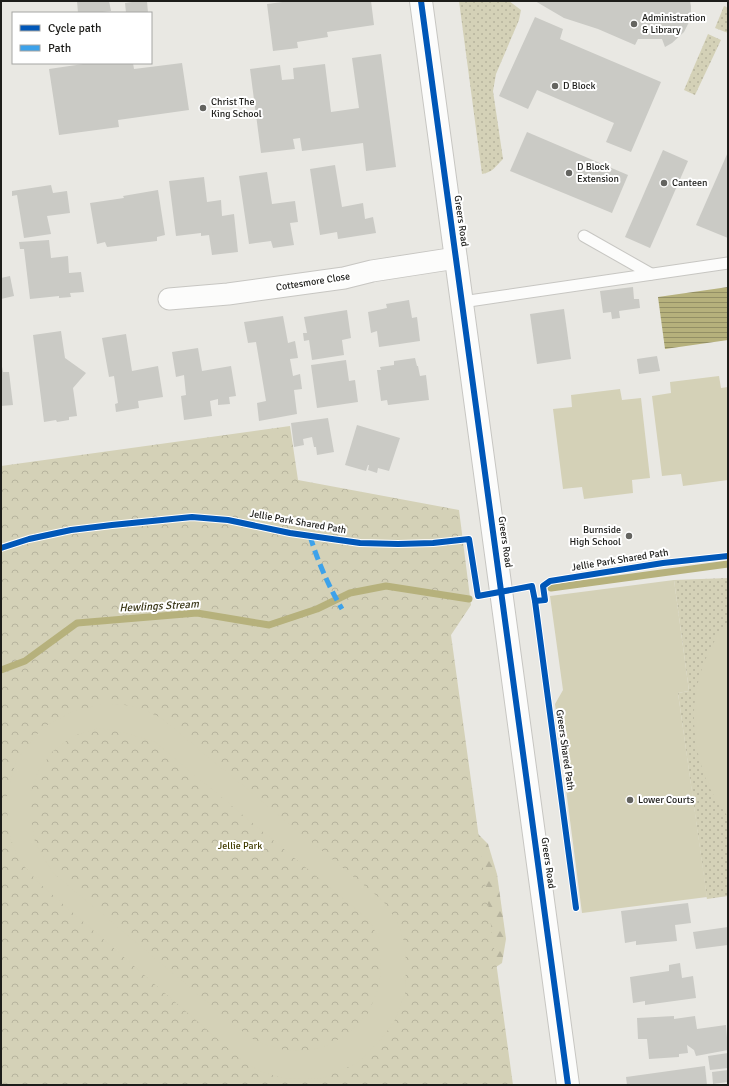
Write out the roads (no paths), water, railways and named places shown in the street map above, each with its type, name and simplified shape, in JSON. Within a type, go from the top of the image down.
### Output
[{"type":"street","name":"Greers Road","points":[[421,1],[568,1085]]},
{"type":"street","name":"Cottesmore Close","points":[[169,299],[228,294],[344,278],[372,271],[456,258]]},
{"type":"lane","points":[[584,236],[651,274]]},
{"type":"lane","points":[[462,302],[728,263]]},
{"type":"waterway","name":"Hewlings Stream","points":[[551,588],[728,564]]},
{"type":"waterway","name":"Hewlings Stream","points":[[1,670],[25,661],[77,623],[197,613],[269,625],[317,609],[350,593],[386,586],[469,599]]},
{"type":"place","name":"Administration & Library","points":[[634,24]]},
{"type":"place","name":"D Block","points":[[555,86]]},
{"type":"place","name":"Christ The King School","points":[[203,108]]},
{"type":"place","name":"D Block Extension","points":[[569,173]]},
{"type":"place","name":"Canteen","points":[[664,183]]},
{"type":"place","name":"Burnside High School","points":[[629,536]]},
{"type":"place","name":"Lower Courts","points":[[630,800]]},
{"type":"park label","name":"Jellie Park","points":[[240,846]]}]
